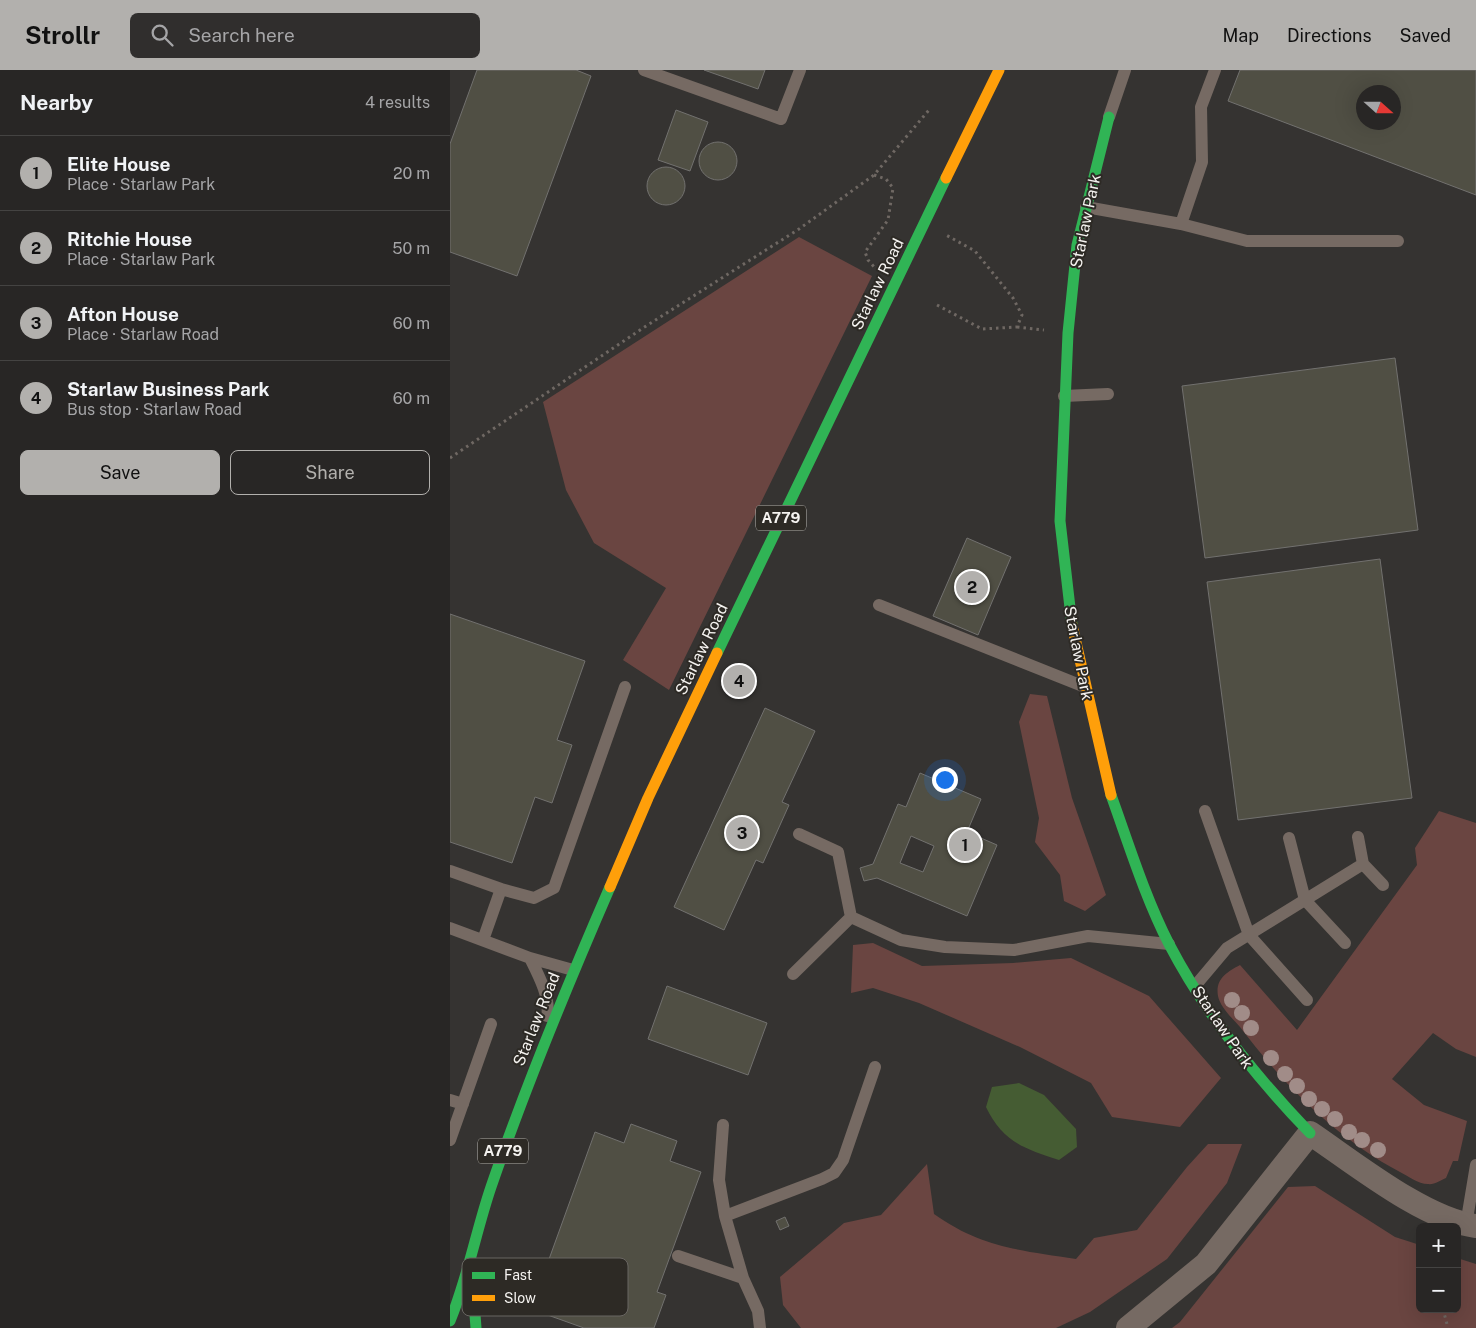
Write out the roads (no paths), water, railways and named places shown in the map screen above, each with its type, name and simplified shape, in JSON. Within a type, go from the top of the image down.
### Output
[{"type":"main road","name":"Starlaw Road","points":[[471,1258],[490,1189],[541,1047],[648,798],[796,486],[999,70]]},
{"type":"main road","name":"Starlaw Park","points":[[1109,117],[1076,245],[1064,396],[1060,521],[1072,624],[1111,794],[1137,868],[1169,944],[1226,1037],[1264,1085],[1310,1133]]},
{"type":"main road","name":"Starlaw Road","points":[[450,1321],[462,1292]]},
{"type":"street","name":"Starlaw Park","points":[[1310,1133],[1385,1185],[1445,1218],[1471,1225]]},
{"type":"street","points":[[1128,1328],[1206,1264],[1310,1133]]},
{"type":"lane","points":[[644,70],[781,119],[800,70]]},
{"type":"lane","points":[[1109,117],[1125,70]]},
{"type":"lane","points":[[1181,224],[1202,162],[1201,107],[1215,70]]},
{"type":"lane","points":[[1086,207],[1181,224],[1247,241],[1398,241]]},
{"type":"lane","points":[[1064,396],[1108,394]]},
{"type":"lane","points":[[879,606],[1085,687]]},
{"type":"lane","points":[[450,871],[501,889],[534,898],[554,888],[625,687]]},
{"type":"lane","points":[[1205,811],[1249,935],[1307,1000]]},
{"type":"lane","points":[[799,834],[838,852],[851,916]]},
{"type":"lane","points":[[1358,837],[1363,864],[1383,885]]},
{"type":"lane","points":[[1289,838],[1305,900],[1345,944]]},
{"type":"lane","points":[[1194,986],[1227,948],[1363,864]]},
{"type":"lane","points":[[483,940],[501,889]]},
{"type":"lane","points":[[851,916],[901,940],[945,947],[1014,950],[1088,936],[1169,944]]},
{"type":"lane","points":[[793,974],[851,916]]},
{"type":"lane","points":[[450,928],[530,958],[574,970]]},
{"type":"lane","points":[[530,958],[539,976],[549,1009],[541,1047]]},
{"type":"lane","points":[[450,1140],[491,1024]]},
{"type":"lane","points":[[725,1216],[762,1204],[834,1173],[844,1160],[875,1067]]},
{"type":"lane","points":[[450,1100],[463,1104]]},
{"type":"lane","points":[[723,1125],[719,1180],[725,1216],[744,1278],[758,1311],[760,1328]]},
{"type":"lane","points":[[1471,1225],[1476,1165]]},
{"type":"lane","points":[[678,1256],[744,1278]]},
{"type":"place","name":"Ritchie House","points":[[972,587]]},
{"type":"place","name":"Starlaw Business Park","points":[[739,681]]},
{"type":"place","name":"Afton House","points":[[742,833]]},
{"type":"place","name":"Elite House","points":[[965,845]]}]
